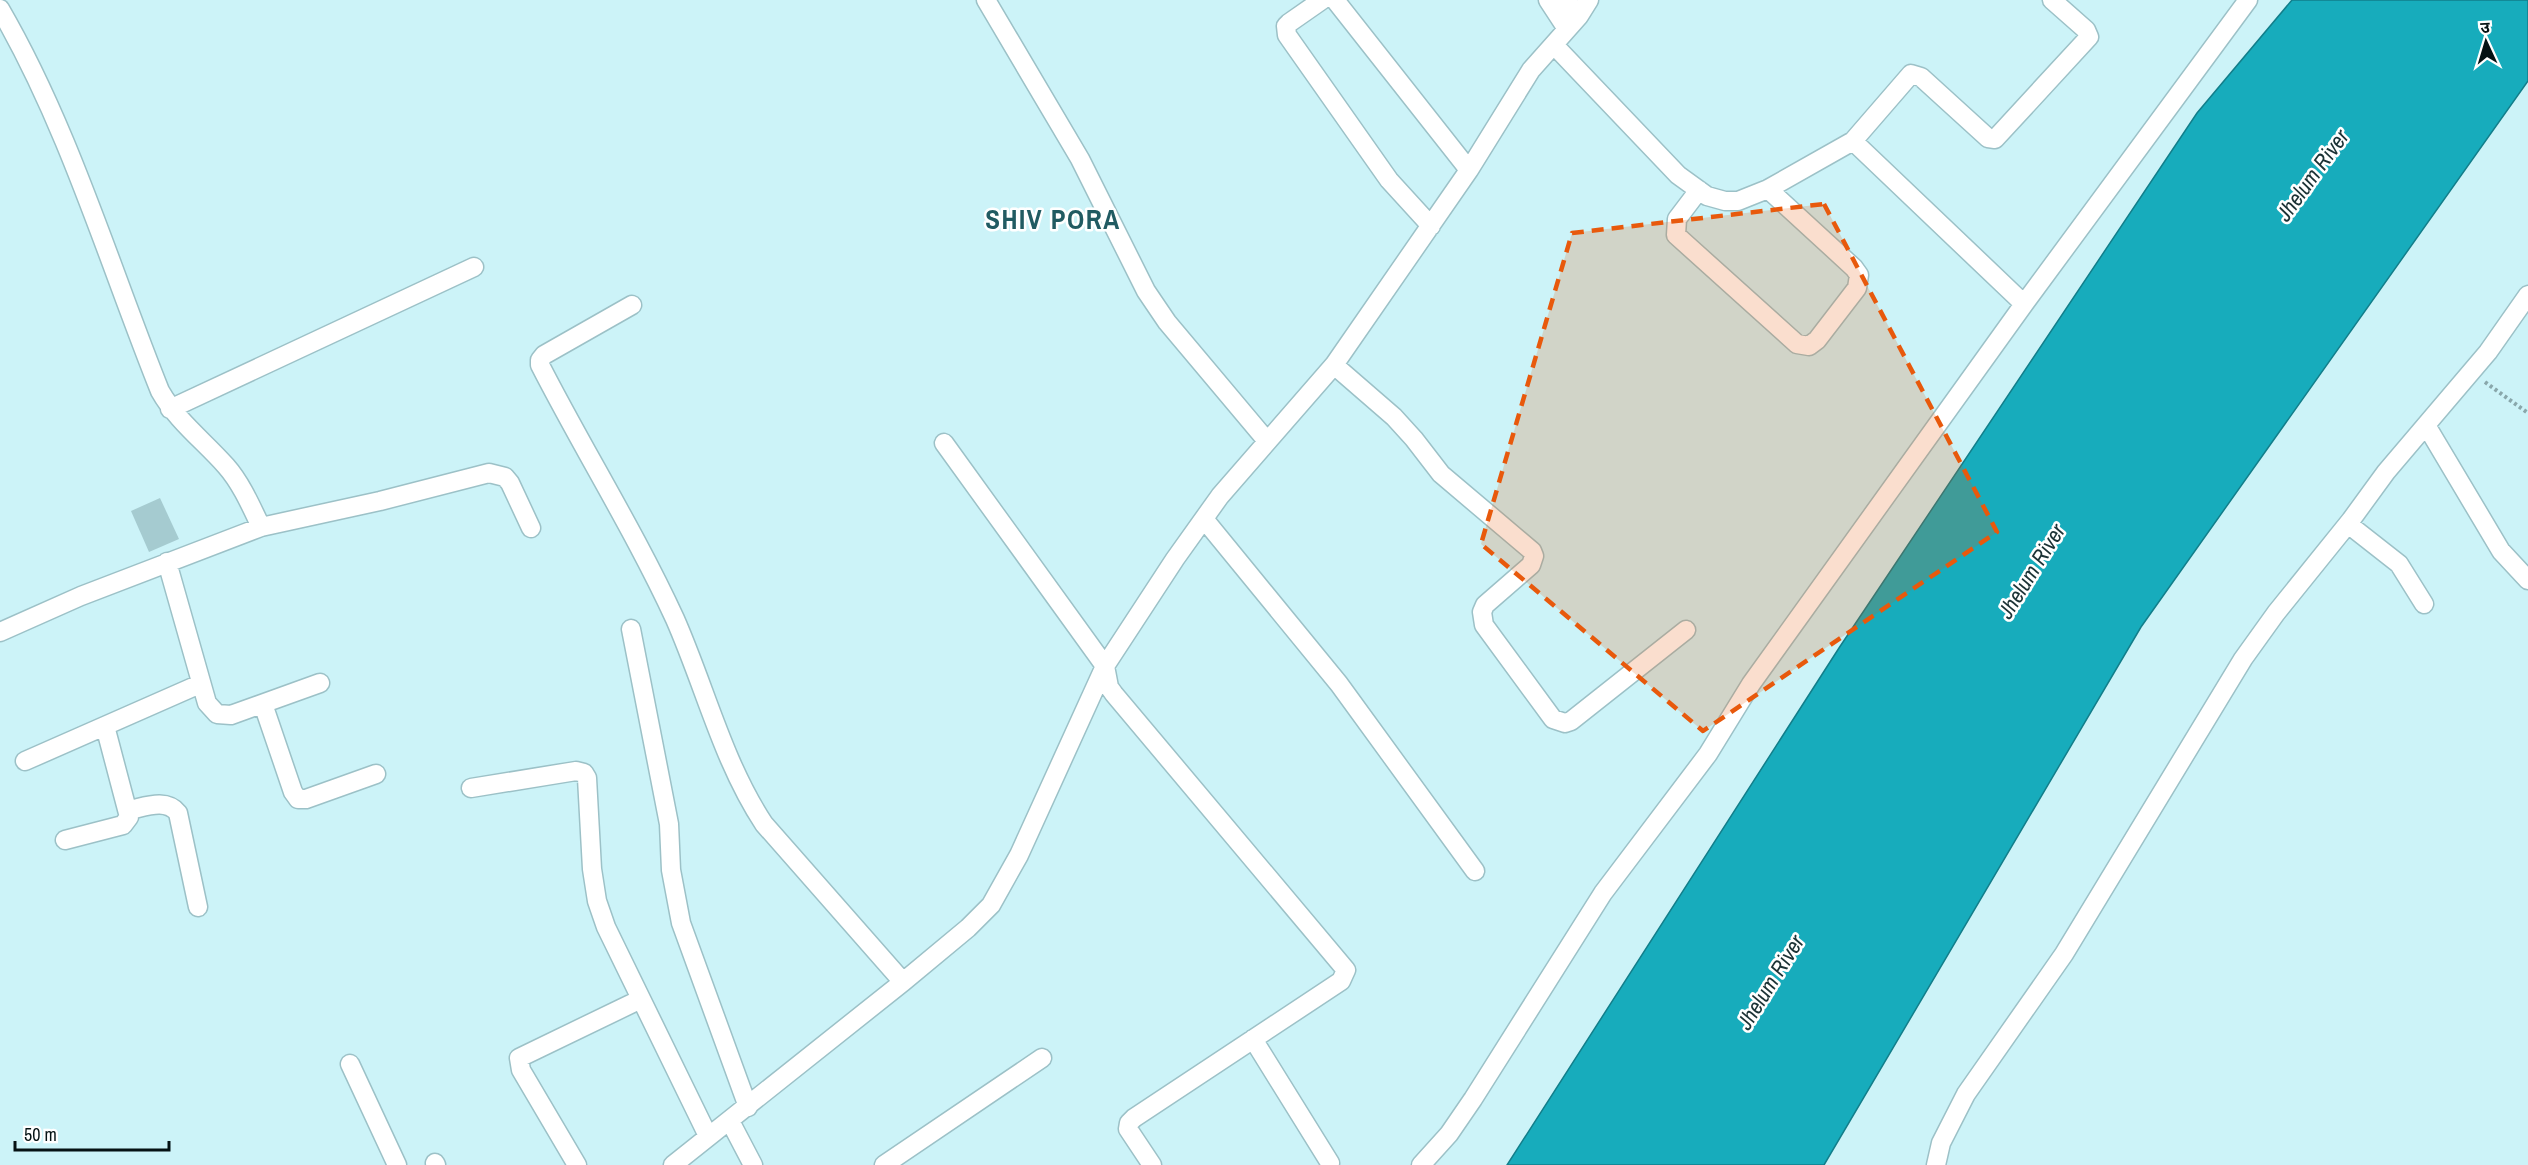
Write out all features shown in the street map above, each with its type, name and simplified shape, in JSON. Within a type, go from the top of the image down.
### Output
[{"type":"street","points":[[986,0],[1080,159],[1146,291],[1167,322],[1266,441]]},
{"type":"street","points":[[1323,0],[1289,23],[1286,26],[1287,35],[1389,180],[1431,226]]},
{"type":"street","points":[[1335,0],[1469,170]]},
{"type":"street","points":[[1548,0],[1573,23]]},
{"type":"street","points":[[1566,0],[1573,23]]},
{"type":"street","points":[[673,1165],[903,982],[968,928],[991,905],[1018,855],[1105,666],[1174,559],[1266,441],[1334,365],[1469,170],[1531,70],[1573,23],[1589,0]]},
{"type":"street","points":[[1554,45],[1678,175],[1715,199],[1738,201],[1768,189],[1853,141],[1908,76],[1914,74],[1921,77],[1988,138],[1995,139],[2089,37],[2086,30],[2052,0]]},
{"type":"street","points":[[1421,1165],[1449,1134],[1473,1099],[1603,892],[1708,754],[1751,684],[2024,304],[2248,0]]},
{"type":"street","points":[[0,9],[16,36],[54,119],[148,361],[170,409],[227,467],[243,491],[261,527]]},
{"type":"street","points":[[1853,141],[2024,304]]},
{"type":"street","points":[[1699,190],[1677,219],[1676,235],[1797,344],[1809,346],[1817,340],[1857,288],[1859,275],[1768,189]]},
{"type":"street","points":[[170,409],[474,267]]},
{"type":"street","points":[[1936,1165],[1941,1143],[1966,1094],[2064,954],[2243,659],[2386,472],[2471,372],[2528,295]]},
{"type":"street","points":[[632,305],[544,355],[540,360],[540,365],[675,620],[746,796],[764,824],[903,982]]},
{"type":"street","points":[[1334,365],[1394,417],[1442,474],[1529,546],[1534,556],[1531,565],[1485,605],[1481,617],[1484,625],[1553,719],[1565,723],[1571,721],[1686,630]]},
{"type":"street","points":[[2426,425],[2501,550],[2528,580]]},
{"type":"street","points":[[944,443],[1105,666],[1109,687],[1114,694],[1346,970],[1341,981],[1129,1123],[1128,1129],[1152,1165]]},
{"type":"street","points":[[0,632],[71,600],[261,527],[381,501],[489,473],[505,477],[510,483],[531,528]]},
{"type":"street","points":[[1204,519],[1340,684],[1475,871]]},
{"type":"street","points":[[2348,524],[2399,564],[2424,604]]},
{"type":"street","points":[[167,562],[200,684],[207,703],[217,714],[231,715],[320,683]]},
{"type":"street","points":[[631,629],[669,824],[671,870],[681,923],[748,1107]]},
{"type":"street","points":[[25,761],[200,684]]},
{"type":"street","points":[[262,704],[293,792],[298,800],[376,774]]},
{"type":"street","points":[[65,840],[123,825],[128,821],[129,810],[105,726]]},
{"type":"street","points":[[471,788],[576,771],[584,773],[588,783],[592,869],[597,901],[606,927],[708,1136]]},
{"type":"street","points":[[129,810],[158,804],[167,805],[178,813],[198,907]]},
{"type":"street","points":[[577,1165],[521,1070],[519,1058],[641,999]]},
{"type":"street","points":[[1253,1039],[1330,1163]]},
{"type":"street","points":[[884,1165],[1042,1058]]},
{"type":"street","points":[[350,1064],[397,1165]]},
{"type":"street","points":[[730,1121],[753,1165]]},
{"type":"path","points":[[2471,372],[2528,413]]},
{"type":"highlighted area","points":[[1824,204],[1997,532],[1703,731],[1481,544],[1572,233]]},
{"type":"water","name":"Jhelum River","points":[[2292,0],[2528,0],[2528,81],[2141,627],[1824,1165],[1507,1165],[1839,648],[2197,113]]},
{"type":"building","points":[[160,498],[179,539],[149,552],[131,511]]},
{"type":"district","name":"SHIV PORA","points":[[1053,219]]}]
